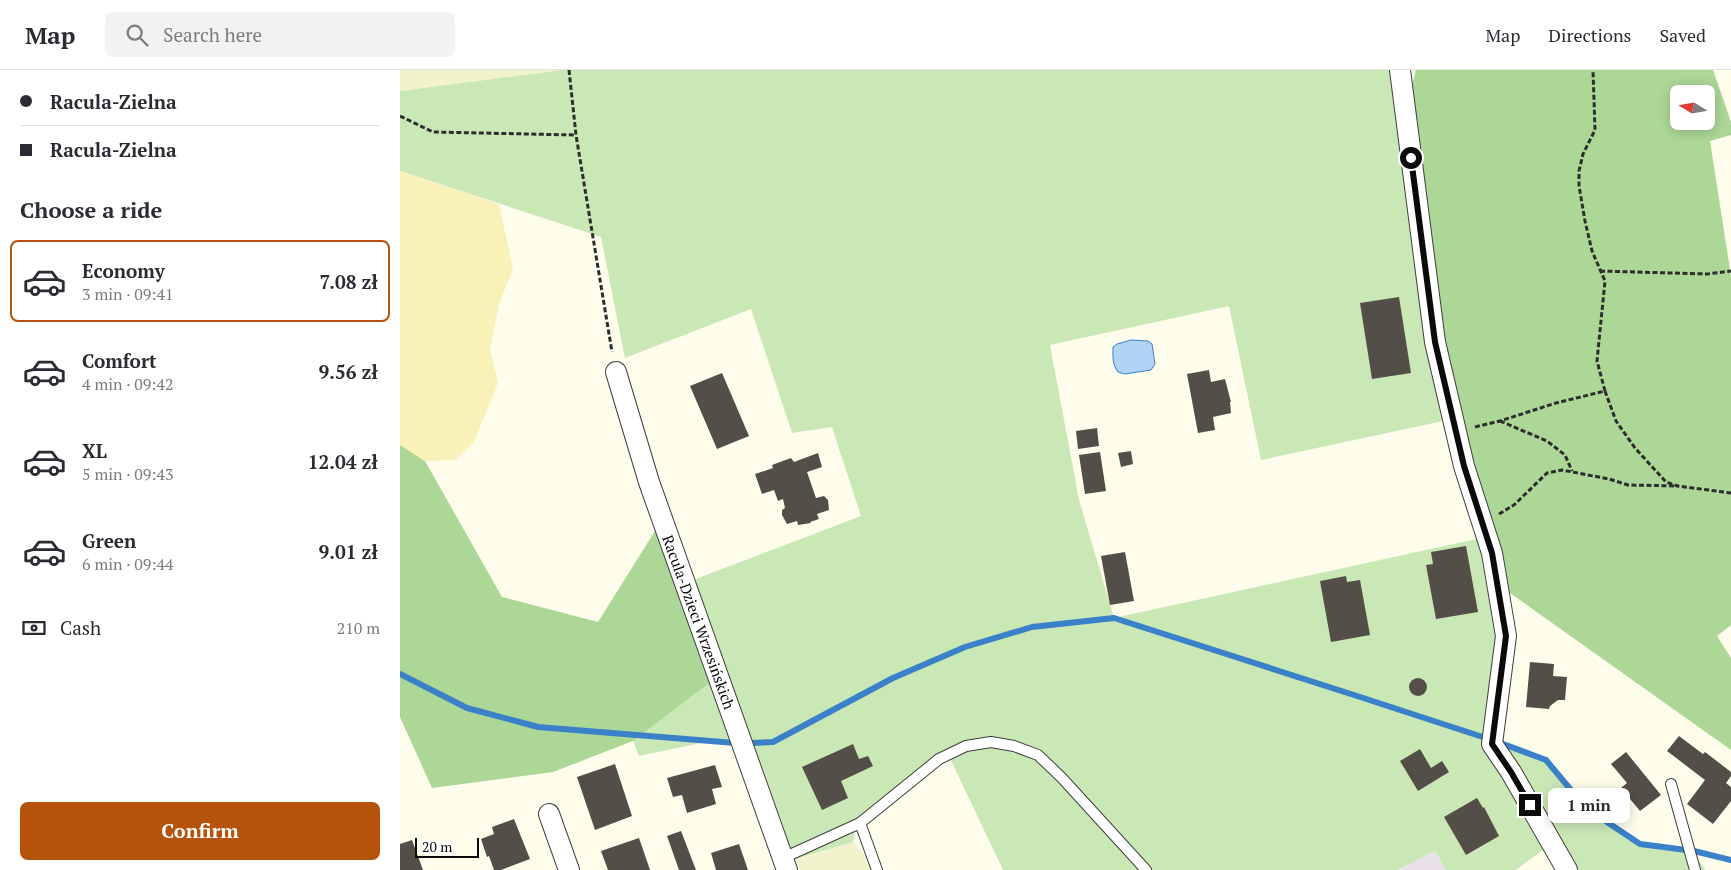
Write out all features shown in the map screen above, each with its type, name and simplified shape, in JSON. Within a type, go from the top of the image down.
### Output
[{"type":"street","points":[[1400,70],[1435,342],[1455,431],[1492,553],[1506,636],[1493,738],[1567,870]]},
{"type":"street","name":"Racula-Dzieci Wrzesińskich","points":[[616,372],[649,482],[785,864]]},
{"type":"street","points":[[549,814],[568,870]]},
{"type":"lane","points":[[785,864],[860,823],[939,759],[966,746],[991,742],[1014,746],[1038,756],[1062,778],[1146,870]]},
{"type":"lane","points":[[1670,784],[1695,870]]},
{"type":"lane","points":[[860,823],[877,870]]},
{"type":"path","points":[[569,70],[576,135],[616,372]]},
{"type":"path","points":[[1593,70],[1595,130],[1583,154],[1579,171],[1579,186],[1592,251],[1605,281],[1597,361],[1604,391],[1616,421],[1634,448],[1666,482],[1678,486]]},
{"type":"path","points":[[400,116],[433,132],[576,135]]},
{"type":"path","points":[[1600,271],[1707,274],[1731,271]]},
{"type":"path","points":[[1455,431],[1500,421],[1556,403],[1604,391]]},
{"type":"path","points":[[1500,421],[1547,441],[1565,455],[1572,471]]},
{"type":"path","points":[[1481,517],[1498,515],[1514,504],[1547,473],[1562,470],[1628,485],[1678,486],[1731,493]]},
{"type":"shaded area","points":[[1435,851],[1446,870],[1398,870]]},
{"type":"green space","points":[[400,70],[563,70],[400,91]]},
{"type":"green space","points":[[563,70],[1398,70],[1457,418],[1261,460],[1229,306],[1050,345],[1079,500],[1114,618],[1490,536],[1503,588],[1495,741],[1546,760],[1586,808],[1640,844],[1694,851],[1705,870],[1579,870],[1559,838],[1516,870],[1446,870],[1435,851],[1398,870],[1003,870],[948,754],[858,820],[853,842],[786,862],[746,744],[710,741],[639,756],[633,741],[720,675],[693,580],[861,516],[832,427],[792,433],[751,309],[625,358],[601,237],[400,171],[400,91]]},
{"type":"green space","points":[[1416,70],[1713,70],[1731,122],[1731,135],[1710,141],[1731,276],[1731,625],[1717,636],[1731,658],[1731,750],[1503,588],[1457,418],[1405,110]]},
{"type":"green space","points":[[400,445],[425,461],[502,597],[598,622],[665,515],[720,675],[633,741],[553,772],[432,788],[400,717]]},
{"type":"green space","points":[[853,842],[864,854],[870,870],[800,870],[796,860]]},
{"type":"sand","points":[[400,171],[499,204],[513,269],[499,304],[490,350],[498,383],[474,442],[456,460],[425,461],[400,445]]},
{"type":"water","points":[[1131,340],[1148,341],[1152,344],[1155,364],[1151,370],[1125,374],[1118,372],[1116,369],[1113,347]]},
{"type":"building","points":[[1399,297],[1411,373],[1372,379],[1360,303]]},
{"type":"building","points":[[1209,370],[1211,382],[1225,379],[1231,402],[1231,413],[1213,417],[1215,430],[1198,433],[1187,374]]},
{"type":"building","points":[[722,373],[749,436],[717,449],[690,386]]},
{"type":"building","points":[[1097,428],[1099,446],[1078,449],[1076,431]]},
{"type":"building","points":[[1131,451],[1133,464],[1121,467],[1118,453]]},
{"type":"building","points":[[1100,452],[1106,491],[1085,494],[1079,455]]},
{"type":"building","points":[[818,453],[822,467],[807,472],[816,498],[824,496],[828,500],[829,510],[817,514],[819,519],[811,523],[798,525],[797,521],[787,524],[782,515],[782,510],[785,508],[783,499],[778,501],[774,490],[762,494],[755,474],[773,468],[772,465],[791,458],[794,462]]},
{"type":"building","points":[[1466,546],[1478,612],[1436,619],[1426,565],[1433,564],[1431,552]]},
{"type":"building","points":[[1125,552],[1134,601],[1110,605],[1101,556]]},
{"type":"building","points":[[1346,576],[1347,582],[1360,580],[1370,635],[1331,642],[1320,581]]},
{"type":"building","points":[[1530,662],[1554,664],[1553,676],[1567,677],[1565,700],[1558,700],[1549,709],[1526,707]]},
{"type":"building","points":[[1414,678],[1422,678],[1427,683],[1425,694],[1414,696],[1409,691],[1409,683]]},
{"type":"building","points":[[1679,736],[1703,754],[1705,752],[1731,772],[1731,776],[1726,783],[1731,787],[1731,801],[1713,824],[1687,804],[1705,780],[1667,751]]},
{"type":"building","points":[[853,744],[859,759],[868,756],[873,766],[841,781],[848,798],[822,810],[802,767]]},
{"type":"building","points":[[1420,749],[1431,768],[1442,761],[1449,772],[1418,791],[1400,761]]},
{"type":"building","points":[[1626,752],[1661,795],[1640,811],[1621,788],[1627,783],[1611,764]]},
{"type":"building","points":[[615,764],[632,816],[595,830],[577,777]]},
{"type":"building","points":[[715,765],[722,787],[712,789],[716,804],[687,813],[682,795],[673,797],[667,778]]},
{"type":"building","points":[[1477,798],[1484,807],[1499,836],[1466,855],[1444,817]]},
{"type":"building","points":[[514,819],[530,859],[501,870],[494,870],[481,839],[494,834],[492,827]]},
{"type":"building","points":[[681,831],[696,870],[679,870],[667,836]]},
{"type":"building","points":[[639,838],[650,870],[608,870],[601,851]]},
{"type":"building","points":[[412,840],[423,870],[400,870],[400,844]]},
{"type":"building","points":[[739,844],[748,870],[716,870],[711,853]]},
{"type":"waterway","points":[[750,743],[773,742],[893,678],[965,647],[1032,627],[1114,618],[1495,741],[1546,760],[1586,808],[1640,844],[1694,851],[1731,860]]},
{"type":"waterway","points":[[400,674],[467,708],[538,727],[735,743]]},
{"type":"route","points":[[1411,158],[1435,342],[1464,466],[1492,553],[1506,636],[1492,744],[1530,805]]}]
